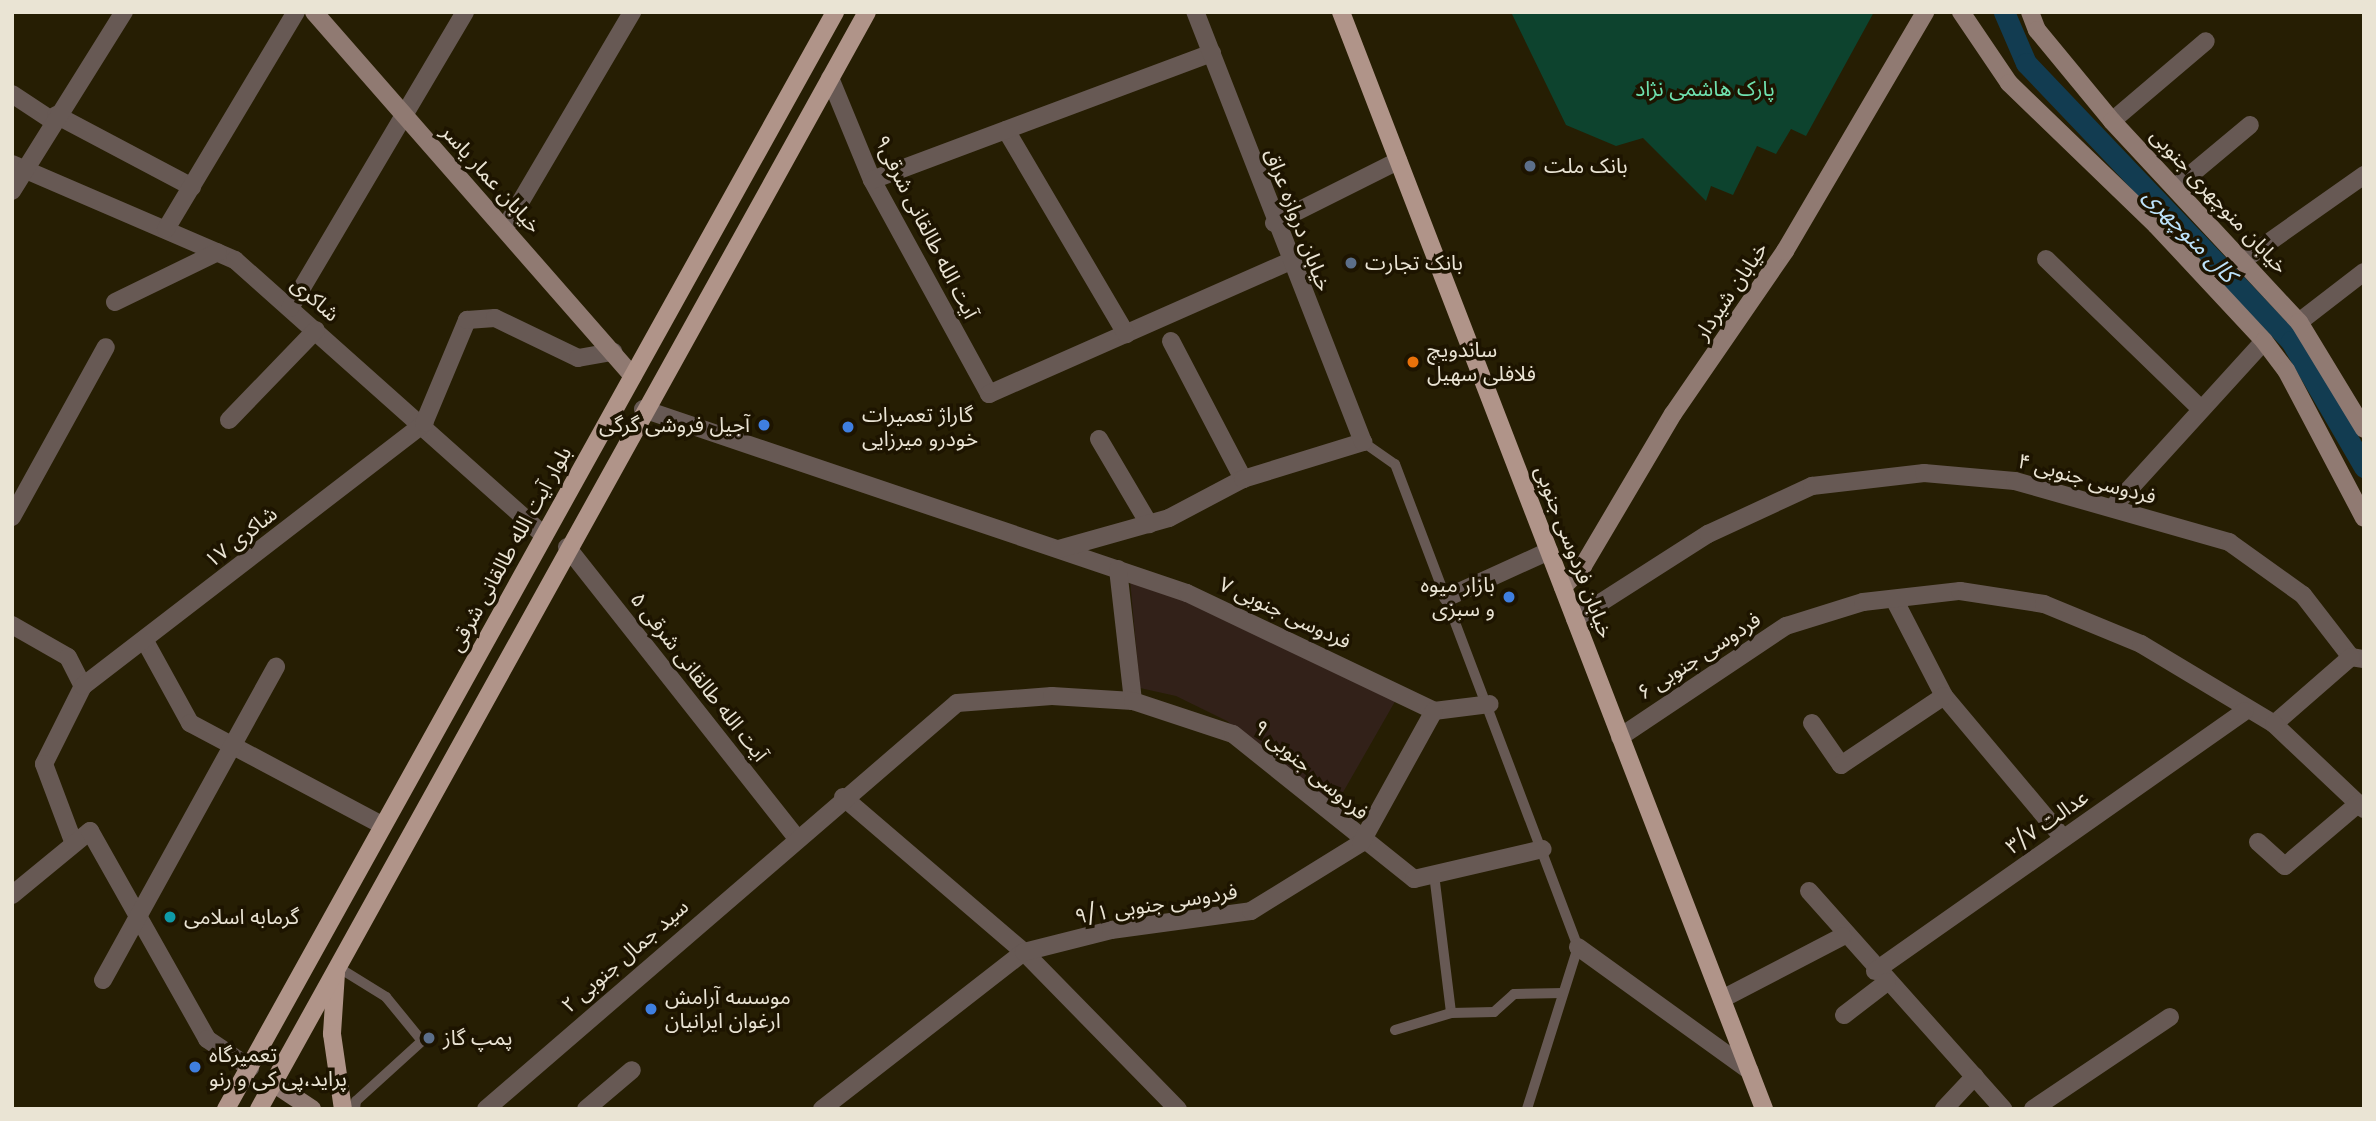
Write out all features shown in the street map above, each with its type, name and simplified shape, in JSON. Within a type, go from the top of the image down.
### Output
[{"type":"main road","name":"بلوار آیت الله طالقانی شرقی","points":[[226,1109],[835,12]]},
{"type":"main road","points":[[259,1109],[643,408],[867,12]]},
{"type":"main road","name":"خیابان فردوسی جنوبی","points":[[1341,12],[1764,1109]]},
{"type":"main road","points":[[336,966],[332,1034],[343,1109]]},
{"type":"main road","points":[[250,1068],[273,1083]]},
{"type":"street","points":[[12,191],[19,165],[55,118],[124,12]]},
{"type":"street","points":[[166,229],[296,12]]},
{"type":"street","name":"خیابان عمار یاسر","points":[[314,12],[633,376]]},
{"type":"street","points":[[290,307],[465,12]]},
{"type":"street","points":[[505,228],[632,12]]},
{"type":"street","name":"خیابان دروازه عراق","points":[[1195,12],[1288,262],[1363,442]]},
{"type":"street","name":"خیابان شیردار","points":[[1563,587],[1583,566],[1673,414],[1785,251],[1925,12]]},
{"type":"street","points":[[1961,12],[2009,83],[2156,225],[2263,341],[2286,370],[2364,518]]},
{"type":"street","name":"خیابان منوچهری جنوبی","points":[[2030,12],[2037,30],[2112,121],[2245,259],[2299,322],[2363,426]]},
{"type":"street","points":[[2112,121],[2206,40]]},
{"type":"street","points":[[872,180],[1212,53]]},
{"type":"street","name":"آیت الله طالقانی شرقی۹","points":[[830,78],[872,180],[989,394],[1126,334]]},
{"type":"street","points":[[12,94],[192,187]]},
{"type":"street","points":[[2177,186],[2250,125]]},
{"type":"street","points":[[1006,130],[1126,334],[1288,262]]},
{"type":"street","points":[[1274,223],[1398,161]]},
{"type":"street","name":"شاکری","points":[[19,165],[218,252],[290,307],[424,423],[544,535]]},
{"type":"street","points":[[2245,259],[2364,175]]},
{"type":"street","points":[[115,303],[218,252]]},
{"type":"street","points":[[2046,259],[2201,409]]},
{"type":"street","points":[[2299,322],[2364,272]]},
{"type":"street","points":[[424,423],[455,340],[473,317],[495,318],[578,358],[613,352]]},
{"type":"street","points":[[229,420],[316,330]]},
{"type":"street","points":[[1171,341],[1243,479]]},
{"type":"street","points":[[2113,507],[2263,341]]},
{"type":"street","points":[[12,517],[106,347]]},
{"type":"street","name":"فردوسی جنوبی ۷","points":[[643,408],[1118,569],[1307,645],[1434,711]]},
{"type":"street","name":"شاکری ۱۷","points":[[83,686],[145,641],[424,423]]},
{"type":"street","points":[[1099,439],[1149,524]]},
{"type":"street","points":[[1059,549],[1149,524],[1243,479],[1363,442]]},
{"type":"street","name":"فردوسی جنوبی ۴","points":[[1575,619],[1708,534],[1812,486],[1924,473],[2015,481],[2229,542],[2303,595],[2358,658]]},
{"type":"street","name":"آیت الله طالقانی شرقی ۵","points":[[567,547],[794,836]]},
{"type":"street","points":[[1448,597],[1549,551]]},
{"type":"street","points":[[1118,569],[1133,701]]},
{"type":"street","name":"فردوسی جنوبی ۶","points":[[1620,737],[1786,626],[1894,599],[1960,591],[2044,604],[2141,644],[2245,711],[2274,724],[2361,806]]},
{"type":"street","points":[[1894,599],[1944,696],[2063,838]]},
{"type":"street","points":[[12,625],[68,657],[83,686],[44,764],[73,841]]},
{"type":"street","points":[[145,641],[190,723],[382,825]]},
{"type":"street","points":[[2274,724],[2358,658]]},
{"type":"street","points":[[103,979],[276,667]]},
{"type":"street","name":"فردوسی جنوبی ۹","points":[[794,836],[957,703],[1052,696],[1133,701],[1233,734],[1361,843],[1414,878],[1543,849]]},
{"type":"street","points":[[1812,723],[1841,765],[1944,696]]},
{"type":"street","points":[[1361,843],[1434,711],[1490,704]]},
{"type":"street","name":"عدالت ۳/۷","points":[[1844,1014],[1881,976],[2063,838],[2245,711]]},
{"type":"street","points":[[843,797],[1024,952],[1178,1109]]},
{"type":"street","points":[[2259,842],[2285,866],[2361,806]]},
{"type":"street","points":[[13,892],[73,841],[90,831],[140,912],[207,1039],[250,1068]]},
{"type":"street","name":"سید جمال جنوبی ۲","points":[[486,1109],[794,836]]},
{"type":"street","name":"فردوسی جنوبی ۹/۱","points":[[1024,952],[1111,930],[1251,911],[1361,843]]},
{"type":"street","points":[[1809,891],[1843,936],[2003,1109]]},
{"type":"street","points":[[1722,999],[1843,936]]},
{"type":"street","points":[[1578,947],[1750,1071]]},
{"type":"street","points":[[822,1109],[1024,952]]},
{"type":"street","points":[[2033,1109],[2170,1017]]},
{"type":"street","points":[[586,1109],[632,1070]]},
{"type":"street","points":[[1944,1109],[1975,1076]]},
{"type":"street","points":[[273,1083],[312,1109]]},
{"type":"lane","points":[[1363,442],[1395,464],[1490,704],[1578,947],[1527,1109]]},
{"type":"lane","points":[[1434,874],[1451,1013]]},
{"type":"lane","points":[[336,966],[386,997],[422,1041],[356,1101],[355,1109]]},
{"type":"lane","points":[[1395,1030],[1451,1013],[1494,1012],[1514,994],[1563,993]]},
{"type":"shaded area","points":[[1130,580],[1221,615],[1397,698],[1334,808],[1227,721],[1176,696],[1140,688]]},
{"type":"green space","name":"پارک هاشمی نژاد","points":[[1511,12],[1874,12],[1806,136],[1791,129],[1776,154],[1757,146],[1733,195],[1711,186],[1706,201],[1643,138],[1616,146],[1566,125]]},
{"type":"waterway","name":"کال منوچهری","points":[[2004,12],[2026,63],[2291,341],[2364,467]]},
{"type":"place","name":"بانک ملت","points":[[1530,166]]},
{"type":"place","name":"بانک تجارت","points":[[1351,263]]},
{"type":"place","name":"ساندویچ فلافلی سهیل","points":[[1413,362]]},
{"type":"place","name":"آجیل فروشی گرگی","points":[[764,425]]},
{"type":"place","name":"گاراژ تعمیرات خودرو میرزایی","points":[[848,427]]},
{"type":"place","name":"بازار میوه و سبزی","points":[[1509,597]]},
{"type":"place","name":"گرمابه اسلامی","points":[[170,917]]},
{"type":"place","name":"موسسه آرامش ارغوان ایرانیان","points":[[651,1009]]},
{"type":"place","name":"پمپ گاز","points":[[429,1038]]},
{"type":"place","name":"تعمیرگاه پراید،پی کی و رنو","points":[[195,1067]]}]
